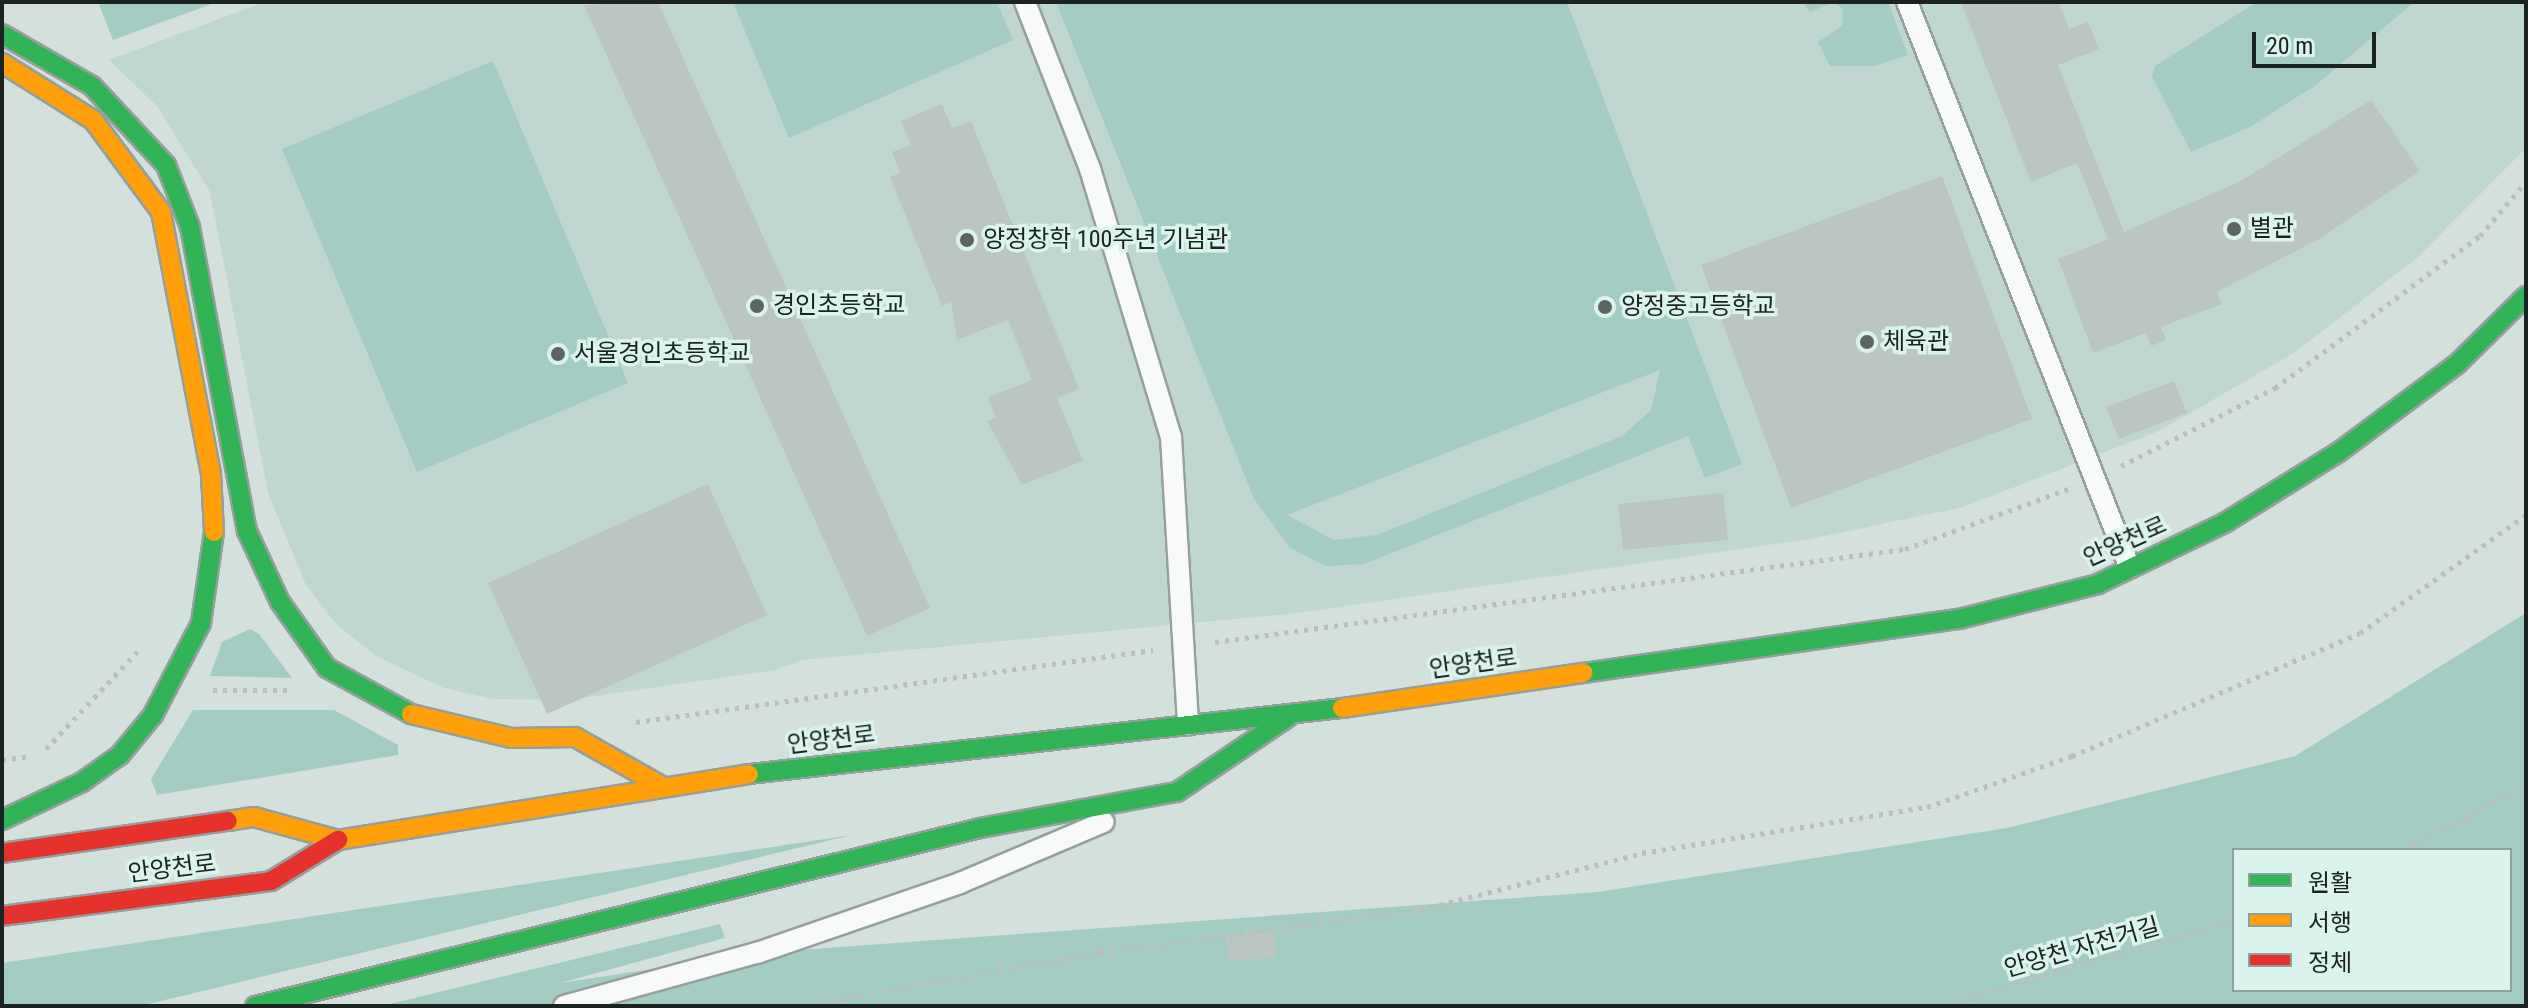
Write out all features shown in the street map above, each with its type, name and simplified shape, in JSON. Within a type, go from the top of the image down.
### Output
[{"type":"main road","points":[[2,34],[92,86],[166,165],[190,227],[247,531],[280,602],[327,668],[361,693],[439,726],[511,738],[575,737],[660,785]]},
{"type":"main road","points":[[2,63],[93,120],[144,180],[161,212],[185,319],[215,518],[201,623],[153,715],[120,755],[2,820]]},
{"type":"main road","name":"안양천로","points":[[2,916],[271,881],[338,840],[595,803],[660,785],[1188,724],[1291,715],[1959,619],[2098,584],[2226,522],[2339,452],[2457,364],[2526,296]]},
{"type":"main road","points":[[255,1006],[980,828],[1177,792],[1291,715]]},
{"type":"main road","name":"안양천로","points":[[2,853],[254,817],[338,840]]},
{"type":"lane","points":[[1025,2],[1090,169],[1171,437],[1186,646],[1188,724]]},
{"type":"lane","points":[[1907,2],[2130,568]]},
{"type":"lane","points":[[564,1006],[757,953],[960,883],[1177,792]]},
{"type":"path","points":[[625,723],[1905,549],[2095,479],[2275,388],[2480,236],[2526,182]]},
{"type":"path","points":[[801,1006],[1100,952],[1420,910],[1642,853],[1927,807],[2072,756],[2360,633],[2526,515]]},
{"type":"path","points":[[2407,848],[2526,786]]},
{"type":"path","name":"안양천 자전거길","points":[[1938,1006],[2232,922]]},
{"type":"shaded area","name":"양정중고등학교","points":[[265,2],[2526,2],[2526,148],[2418,257],[2294,353],[2159,431],[1963,507],[1810,539],[1298,613],[802,660],[776,670],[568,700],[493,699],[444,688],[376,656],[337,625],[306,585],[268,493],[210,192],[157,106],[109,60]]},
{"type":"green space","points":[[98,2],[217,2],[113,40]]},
{"type":"green space","points":[[733,2],[997,2],[1013,40],[789,138]]},
{"type":"green space","points":[[1056,2],[1567,2],[1742,464],[1705,478],[1688,436],[1364,564],[1326,566],[1290,548],[1254,499]],"holes":[[[1660,370],[1651,410],[1622,436],[1377,535],[1334,540],[1287,515]]]},
{"type":"green space","points":[[1802,2],[1834,2],[1810,12]]},
{"type":"green space","points":[[1834,2],[1888,2],[1908,55],[1875,66],[1830,66],[1818,42],[1842,26],[1843,9]]},
{"type":"green space","points":[[2257,2],[2414,2],[2316,85],[2250,127],[2191,152],[2152,77],[2155,66]]},
{"type":"green space","points":[[493,61],[628,383],[417,472],[282,149]]},
{"type":"green space","points":[[2526,613],[2526,1006],[381,1006],[720,924],[725,938],[560,983],[757,953],[1598,892],[2007,828],[2295,756]]},
{"type":"green space","points":[[250,629],[259,634],[292,678],[210,676],[222,642]]},
{"type":"green space","points":[[193,710],[334,710],[398,745],[398,755],[157,795],[151,779]]},
{"type":"green space","points":[[852,835],[140,1006],[2,1006],[2,963]]},
{"type":"building","name":"경인초등학교","points":[[658,2],[930,608],[867,636],[584,5]]},
{"type":"building","name":"별관","points":[[1961,2],[2059,2],[2069,29],[2088,22],[2099,49],[2058,65],[2124,232],[2239,182],[2371,100],[2420,171],[2319,239],[2217,292],[2222,304],[2161,327],[2166,340],[2151,346],[2146,333],[2093,353],[2058,259],[2108,239],[2077,163],[2031,182]]},
{"type":"building","name":"양정창학 100주년 기념관","points":[[942,104],[952,128],[971,121],[1079,389],[1057,398],[1083,461],[1022,485],[987,421],[996,418],[988,397],[1032,380],[1008,320],[957,340],[951,302],[942,306],[890,177],[900,173],[892,152],[911,145],[901,121]]},
{"type":"building","name":"체육관","points":[[1942,176],[2032,419],[1791,508],[1701,265]]},
{"type":"building","points":[[2174,381],[2187,413],[2119,439],[2106,407]]},
{"type":"building","points":[[708,484],[767,615],[547,714],[488,583]]},
{"type":"building","points":[[1723,493],[1728,540],[1623,550],[1618,504]]},
{"type":"building","points":[[1273,932],[1275,957],[1229,962],[1226,936]]},
{"type":"traffic: fast","points":[[2,34],[92,86],[166,165],[190,227],[247,531],[280,602],[327,668],[411,714]]},
{"type":"traffic: fast","points":[[1583,673],[1959,619],[2098,584],[2226,522],[2339,452],[2457,364],[2526,296]]},
{"type":"traffic: fast","points":[[2,820],[82,782],[120,755],[153,715],[201,623],[214,532]]},
{"type":"traffic: fast","points":[[749,774],[1342,708]]},
{"type":"traffic: fast","points":[[255,1006],[980,828],[1177,792],[1288,717]]},
{"type":"traffic: slow","points":[[2,63],[93,120],[161,212],[211,474],[214,532]]},
{"type":"traffic: slow","points":[[1342,708],[1583,673]]},
{"type":"traffic: slow","points":[[411,714],[511,738],[575,737],[660,785]]},
{"type":"traffic: slow","points":[[228,821],[254,817],[338,840],[749,774]]},
{"type":"traffic: jam","points":[[2,853],[228,821]]},
{"type":"traffic: jam","points":[[2,916],[271,881],[338,840]]},
{"type":"place","name":"별관","points":[[2234,229]]},
{"type":"place","name":"양정창학 100주년 기념관","points":[[967,240]]},
{"type":"place","name":"경인초등학교","points":[[757,306]]},
{"type":"place","name":"양정중고등학교","points":[[1605,307]]},
{"type":"place","name":"체육관","points":[[1867,342]]},
{"type":"place","name":"서울경인초등학교","points":[[558,354]]}]
